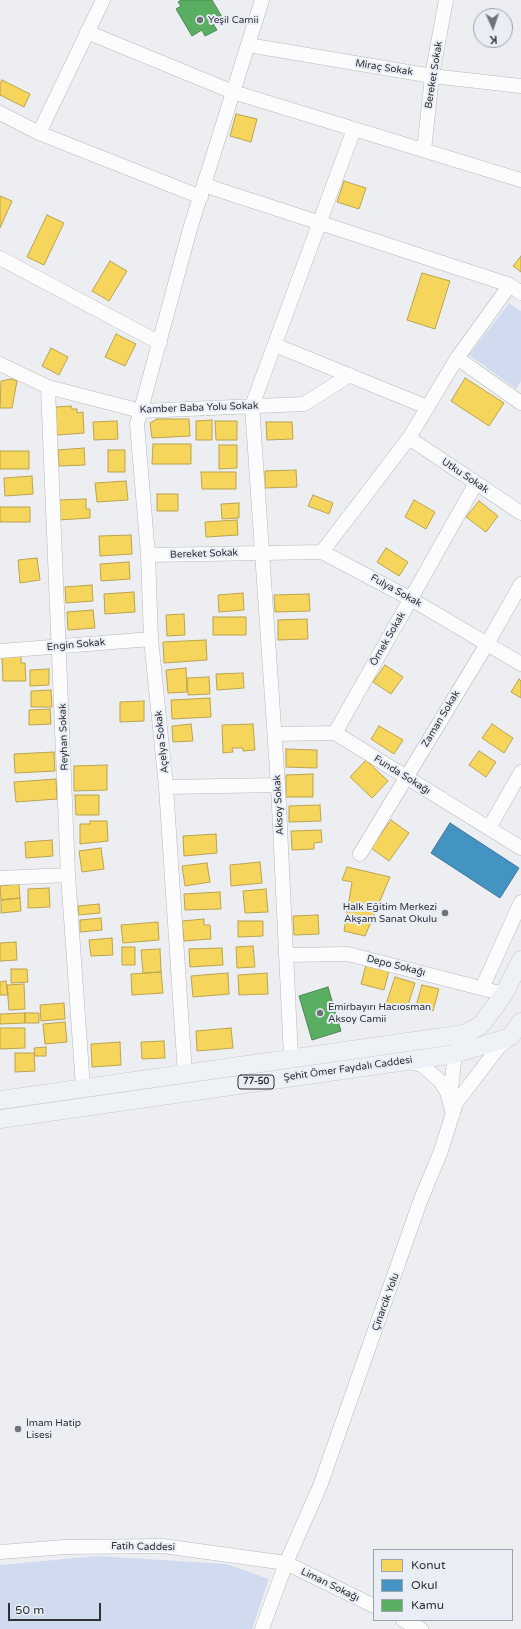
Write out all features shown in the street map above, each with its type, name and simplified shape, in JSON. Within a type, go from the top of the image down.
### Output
[{"type":"main road","name":"77-50","points":[[504,994],[521,960]]},
{"type":"main road","name":"Şehit Ömer Faydalı Caddesi","points":[[0,1100],[464,1034],[481,1025],[504,994]]},
{"type":"main road","points":[[504,1042],[521,1022]]},
{"type":"main road","name":"Şehit Ömer Faydalı Caddesi","points":[[0,1119],[455,1054],[504,1042]]},
{"type":"street","points":[[39,133],[103,0]]},
{"type":"street","name":"Açelya Sokak","points":[[185,1074],[166,786],[151,639],[148,555],[137,424],[202,191],[262,0]]},
{"type":"street","name":"Bereket Sokak","points":[[424,150],[432,76],[446,0]]},
{"type":"street","points":[[87,32],[233,92],[521,180]]},
{"type":"street","name":"Miraç Sokak","points":[[248,45],[432,76],[521,86]]},
{"type":"street","points":[[0,113],[39,133],[202,191],[320,222],[510,284],[521,293]]},
{"type":"street","points":[[252,406],[354,129]]},
{"type":"street","points":[[0,258],[160,342]]},
{"type":"street","points":[[322,552],[409,438],[457,358],[510,284]]},
{"type":"street","points":[[275,345],[427,407]]},
{"type":"street","points":[[457,358],[521,402]]},
{"type":"street","name":"Kamber Baba Yolu Sokak","points":[[0,364],[48,387],[141,411],[304,404],[350,375]]},
{"type":"street","name":"Reyhan Sokak","points":[[48,387],[60,646],[68,875],[83,1087]]},
{"type":"street","name":"Aksoy Sokak","points":[[252,406],[278,784],[291,1058]]},
{"type":"street","name":"Utku Sokak","points":[[409,438],[521,513]]},
{"type":"street","name":"Örnek Sokak","points":[[335,733],[476,483]]},
{"type":"street","name":"Bereket Sokak","points":[[148,555],[261,552]]},
{"type":"street","name":"Fulya Sokak","points":[[261,552],[322,552],[411,599],[521,664]]},
{"type":"street","name":"Zaman Sokak","points":[[360,854],[487,644],[521,584]]},
{"type":"street","name":"Engin Sokak","points":[[0,651],[151,639]]},
{"type":"street","points":[[275,734],[335,733]]},
{"type":"street","name":"Funda Sokağı","points":[[335,733],[521,848]]},
{"type":"street","points":[[489,828],[521,772]]},
{"type":"street","points":[[166,786],[278,784]]},
{"type":"street","points":[[0,878],[68,875]]},
{"type":"street","points":[[482,988],[521,902]]},
{"type":"street","name":"Depo Sokağı","points":[[286,955],[348,954],[504,994]]},
{"type":"street","points":[[453,1114],[451,1089],[455,1054],[464,1034]]},
{"type":"street","name":"Çinarcik Yolu","points":[[262,1629],[286,1563],[320,1486],[456,1103],[504,1042]]},
{"type":"street","points":[[405,1061],[422,1065],[440,1081],[447,1092],[453,1114]]},
{"type":"street","name":"Fatih Caddesi","points":[[0,1552],[65,1547],[163,1546],[286,1563]]},
{"type":"street","name":"Liman Sokağı","points":[[286,1563],[373,1606]]},
{"type":"street","points":[[405,1621],[421,1629]]},
{"type":"shaded area","points":[[509,303],[521,311],[521,381],[516,389],[469,355]]},
{"type":"shaded area","points":[[98,1556],[226,1564],[269,1579],[252,1629],[0,1629],[0,1565]]},
{"type":"building: Konut","points":[[2,80],[30,94],[24,107],[0,95],[0,84]]},
{"type":"building: Konut","points":[[236,114],[257,119],[251,142],[230,136]]},
{"type":"building: Konut","points":[[344,181],[366,188],[359,209],[337,202]]},
{"type":"building: Konut","points":[[0,196],[12,201],[0,228]]},
{"type":"building: Konut","points":[[47,215],[64,223],[44,265],[27,257]]},
{"type":"building: Konut","points":[[521,256],[521,272],[513,266]]},
{"type":"building: Konut","points":[[110,261],[127,271],[109,301],[92,291]]},
{"type":"building: Konut","points":[[422,273],[450,281],[435,329],[407,320]]},
{"type":"building: Konut","points":[[116,334],[136,344],[125,366],[105,357]]},
{"type":"building: Konut","points":[[51,348],[68,357],[59,375],[42,366]]},
{"type":"building: Konut","points":[[465,378],[504,403],[489,426],[451,401]]},
{"type":"building: Konut","points":[[11,379],[17,381],[12,408],[0,408],[1,381]]},
{"type":"building: Konut","points":[[71,406],[72,409],[77,409],[77,413],[83,412],[84,433],[57,435],[55,407]]},
{"type":"building: Konut","points":[[157,419],[189,419],[190,436],[152,438],[150,423]]},
{"type":"building: Konut","points":[[212,420],[212,440],[196,440],[196,421]]},
{"type":"building: Konut","points":[[117,421],[118,439],[94,440],[93,422]]},
{"type":"building: Konut","points":[[215,421],[237,421],[237,440],[216,440]]},
{"type":"building: Konut","points":[[266,422],[292,422],[293,439],[267,440]]},
{"type":"building: Konut","points":[[153,444],[191,444],[191,464],[152,464]]},
{"type":"building: Konut","points":[[219,445],[237,445],[237,468],[219,469]]},
{"type":"building: Konut","points":[[84,448],[85,465],[59,466],[58,450]]},
{"type":"building: Konut","points":[[108,450],[125,450],[125,472],[108,472]]},
{"type":"building: Konut","points":[[0,451],[29,451],[29,469],[0,469]]},
{"type":"building: Konut","points":[[296,470],[297,487],[265,488],[265,471]]},
{"type":"building: Konut","points":[[201,472],[236,472],[236,489],[202,489]]},
{"type":"building: Konut","points":[[32,476],[33,494],[5,496],[4,478]]},
{"type":"building: Konut","points":[[126,481],[128,500],[97,502],[95,483]]},
{"type":"building: Konut","points":[[157,494],[178,494],[178,511],[157,511]]},
{"type":"building: Konut","points":[[313,495],[333,503],[329,514],[308,506]]},
{"type":"building: Konut","points":[[86,499],[86,509],[90,509],[90,518],[59,520],[58,500]]},
{"type":"building: Konut","points":[[414,500],[435,512],[426,529],[405,517]]},
{"type":"building: Konut","points":[[479,501],[498,516],[486,532],[466,517]]},
{"type":"building: Konut","points":[[239,503],[239,518],[222,519],[221,504]]},
{"type":"building: Konut","points":[[0,507],[30,507],[30,522],[0,522]]},
{"type":"building: Konut","points":[[237,520],[238,535],[206,537],[205,522]]},
{"type":"building: Konut","points":[[131,535],[132,554],[100,556],[99,536]]},
{"type":"building: Konut","points":[[386,548],[408,562],[399,576],[377,562]]},
{"type":"building: Konut","points":[[37,558],[40,580],[20,583],[18,560]]},
{"type":"building: Konut","points":[[129,562],[130,579],[101,581],[100,564]]},
{"type":"building: Konut","points":[[92,585],[93,601],[66,603],[65,587]]},
{"type":"building: Konut","points":[[134,592],[135,612],[105,614],[104,594]]},
{"type":"building: Konut","points":[[243,593],[244,610],[219,612],[218,595]]},
{"type":"building: Konut","points":[[309,594],[310,611],[275,612],[274,595]]},
{"type":"building: Konut","points":[[93,610],[95,628],[68,630],[67,612]]},
{"type":"building: Konut","points":[[184,614],[185,635],[167,636],[166,615]]},
{"type":"building: Konut","points":[[213,617],[246,617],[246,635],[213,635]]},
{"type":"building: Konut","points":[[307,619],[308,639],[278,640],[278,620]]},
{"type":"building: Konut","points":[[206,640],[207,660],[164,663],[163,642]]},
{"type":"building: Konut","points":[[21,656],[21,663],[25,663],[26,681],[3,681],[2,657]]},
{"type":"building: Konut","points":[[385,665],[403,677],[391,694],[373,682]]},
{"type":"building: Konut","points":[[186,668],[187,692],[168,693],[166,670]]},
{"type":"building: Konut","points":[[49,669],[49,685],[30,686],[30,670]]},
{"type":"building: Konut","points":[[243,673],[244,688],[217,690],[216,674]]},
{"type":"building: Konut","points":[[209,677],[210,694],[188,695],[187,678]]},
{"type":"building: Konut","points":[[519,679],[521,681],[521,698],[511,692]]},
{"type":"building: Konut","points":[[51,690],[52,707],[31,707],[31,691]]},
{"type":"building: Konut","points":[[210,698],[211,717],[172,719],[171,700]]},
{"type":"building: Konut","points":[[144,701],[144,721],[120,722],[120,702]]},
{"type":"building: Konut","points":[[50,709],[51,724],[29,725],[29,710]]},
{"type":"building: Konut","points":[[191,724],[193,741],[173,742],[172,726]]},
{"type":"building: Konut","points":[[253,724],[255,750],[243,751],[243,748],[232,748],[233,752],[223,753],[222,725]]},
{"type":"building: Konut","points":[[492,724],[513,738],[504,753],[482,738]]},
{"type":"building: Konut","points":[[379,726],[403,740],[394,754],[371,739]]},
{"type":"building: Konut","points":[[286,749],[317,750],[317,768],[286,767]]},
{"type":"building: Konut","points":[[479,751],[496,762],[486,777],[469,765]]},
{"type":"building: Konut","points":[[54,752],[55,771],[15,773],[14,754]]},
{"type":"building: Konut","points":[[366,760],[388,781],[372,798],[350,777]]},
{"type":"building: Konut","points":[[107,765],[107,790],[74,791],[74,766]]},
{"type":"building: Konut","points":[[313,774],[313,797],[286,797],[286,775]]},
{"type":"building: Konut","points":[[56,779],[57,799],[16,802],[14,782]]},
{"type":"building: Konut","points":[[75,795],[99,795],[99,815],[76,815]]},
{"type":"building: Konut","points":[[320,805],[321,821],[289,822],[289,806]]},
{"type":"building: Konut","points":[[391,820],[409,833],[389,861],[371,848]]},
{"type":"building: Konut","points":[[90,821],[107,821],[108,841],[80,844],[80,824],[90,824]]},
{"type":"building: Konut","points":[[321,830],[322,842],[314,843],[314,849],[292,850],[291,831]]},
{"type":"building: Konut","points":[[216,834],[217,853],[184,856],[183,836]]},
{"type":"building: Konut","points":[[52,840],[53,856],[26,858],[25,842]]},
{"type":"building: Konut","points":[[101,848],[104,869],[82,872],[79,851]]},
{"type":"building: Konut","points":[[260,862],[262,883],[231,886],[230,865]]},
{"type":"building: Konut","points":[[207,863],[210,882],[185,886],[182,866]]},
{"type":"building: Konut","points":[[347,867],[390,877],[365,936],[344,931],[352,882],[342,880]]},
{"type":"building: Konut","points":[[19,884],[20,898],[1,900],[0,886]]},
{"type":"building: Konut","points":[[49,888],[50,907],[28,908],[28,889]]},
{"type":"building: Konut","points":[[266,889],[268,912],[245,913],[243,891]]},
{"type":"building: Konut","points":[[220,892],[221,909],[185,910],[184,894]]},
{"type":"building: Konut","points":[[20,898],[21,911],[1,913],[1,900]]},
{"type":"building: Konut","points":[[99,904],[100,913],[79,915],[78,906]]},
{"type":"building: Konut","points":[[318,915],[319,934],[294,935],[293,916]]},
{"type":"building: Konut","points":[[101,918],[102,930],[80,932],[80,920]]},
{"type":"building: Konut","points":[[204,919],[204,925],[210,925],[211,939],[184,941],[182,921]]},
{"type":"building: Konut","points":[[238,921],[263,921],[263,936],[238,937]]},
{"type":"building: Konut","points":[[158,922],[159,940],[123,943],[121,925]]},
{"type":"building: Konut","points":[[112,938],[113,955],[91,956],[89,940]]},
{"type":"building: Konut","points":[[16,942],[17,960],[0,961],[0,943]]},
{"type":"building: Konut","points":[[253,946],[255,967],[237,968],[236,947]]},
{"type":"building: Konut","points":[[122,947],[135,947],[135,965],[122,965]]},
{"type":"building: Konut","points":[[222,948],[223,965],[190,967],[189,949]]},
{"type":"building: Konut","points":[[160,949],[161,972],[143,973],[141,950]]},
{"type":"building: Konut","points":[[366,965],[389,971],[384,990],[361,984]]},
{"type":"building: Konut","points":[[11,969],[27,969],[28,982],[11,983]]},
{"type":"building: Konut","points":[[161,972],[163,993],[132,995],[131,974]]},
{"type":"building: Konut","points":[[228,973],[229,994],[193,997],[191,976]]},
{"type":"building: Konut","points":[[267,973],[268,994],[239,995],[238,975]]},
{"type":"building: Konut","points":[[395,977],[415,983],[406,1011],[386,1004]]},
{"type":"building: Konut","points":[[6,981],[8,995],[0,995],[0,982]]},
{"type":"building: Konut","points":[[24,984],[25,1009],[9,1010],[7,985]]},
{"type":"building: Konut","points":[[422,985],[439,989],[433,1011],[416,1006]]},
{"type":"building: Konut","points":[[64,1003],[65,1019],[41,1021],[40,1005]]},
{"type":"building: Konut","points":[[25,1013],[25,1023],[0,1024],[0,1014]]},
{"type":"building: Konut","points":[[25,1013],[39,1013],[39,1023],[25,1023]]},
{"type":"building: Konut","points":[[65,1022],[67,1042],[45,1044],[43,1024]]},
{"type":"building: Konut","points":[[0,1028],[25,1028],[25,1048],[0,1049]]},
{"type":"building: Konut","points":[[231,1028],[233,1048],[197,1051],[196,1031]]},
{"type":"building: Konut","points":[[164,1041],[165,1058],[142,1059],[141,1042]]},
{"type":"building: Konut","points":[[120,1042],[121,1065],[92,1067],[91,1044]]},
{"type":"building: Konut","points":[[46,1047],[46,1056],[35,1056],[34,1048]]},
{"type":"building: Konut","points":[[15,1053],[34,1053],[35,1071],[15,1072]]},
{"type":"building: Okul","points":[[450,823],[519,868],[500,898],[431,853]]},
{"type":"building: Kamu","name":"Yeşil Camii","points":[[181,0],[212,0],[222,17],[212,22],[217,30],[205,36],[202,30],[192,36],[176,9],[181,6],[178,2]]},
{"type":"building: Kamu","name":"Emirbayırı Hacıosman Aksoy Camii","points":[[328,987],[341,1031],[312,1040],[299,996]]},
{"type":"place","name":"Yeşil Camii","points":[[200,20]]},
{"type":"place","name":"Halk Eğitim Merkezi Akşam Sanat Okulu","points":[[445,913]]},
{"type":"place","name":"Emirbayırı Hacıosman Aksoy Camii","points":[[320,1013]]},
{"type":"place","name":"İmam Hatip Lisesi","points":[[18,1429]]}]
